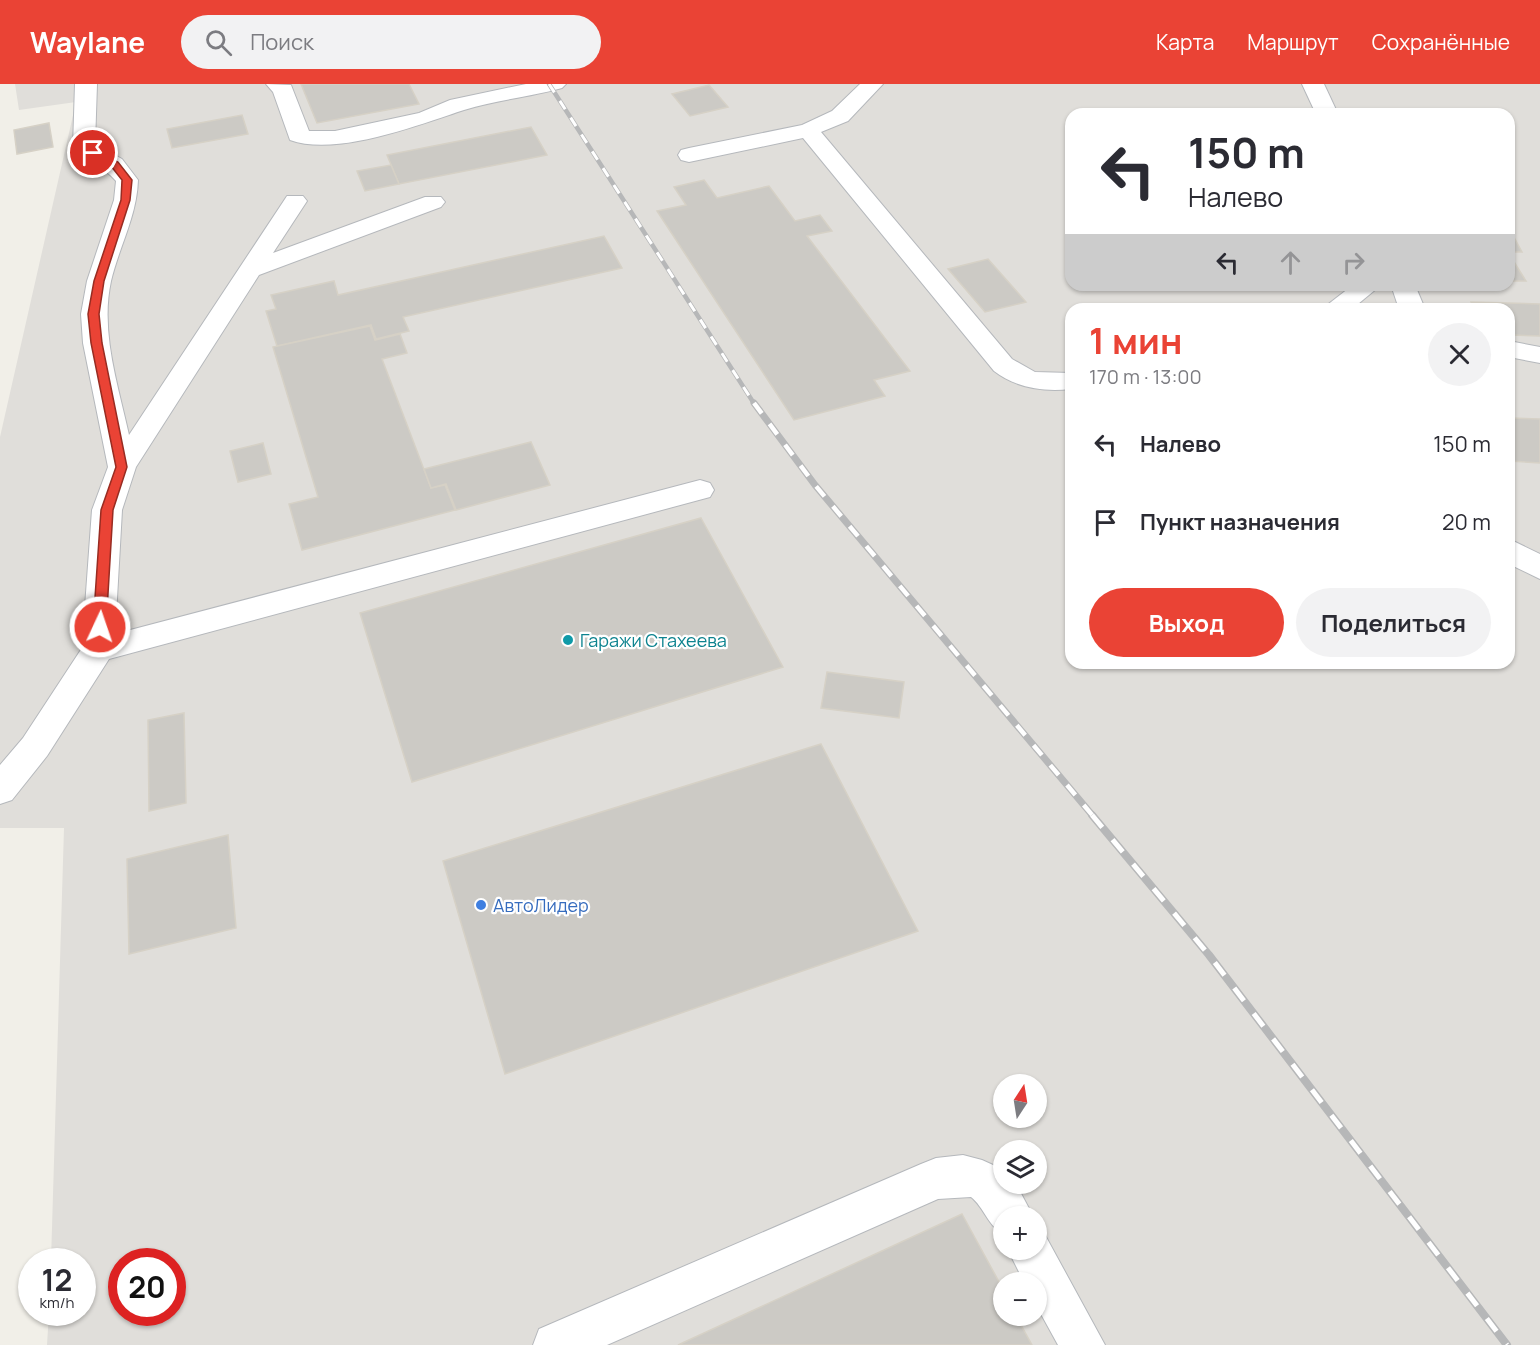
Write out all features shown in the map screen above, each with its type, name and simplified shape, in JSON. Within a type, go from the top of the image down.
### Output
[{"type":"street","points":[[86,84],[84,147],[114,164],[127,180],[126,200],[99,281],[94,314],[96,343],[122,467]]},
{"type":"street","points":[[277,84],[283,90],[298,135],[306,138],[335,138],[425,118],[458,105],[555,84]]},
{"type":"street","points":[[446,84],[458,105]]},
{"type":"street","points":[[689,155],[808,130],[840,116],[872,84]]},
{"type":"street","points":[[1313,84],[1324,108]]},
{"type":"street","points":[[808,130],[1003,365],[1012,373],[1031,380],[1065,381]]},
{"type":"street","points":[[0,790],[35,747],[98,650],[107,510],[122,467],[295,201]]},
{"type":"street","points":[[250,270],[433,202]]},
{"type":"street","points":[[1343,303],[1360,291]]},
{"type":"street","points":[[1515,350],[1540,355]]},
{"type":"street","points":[[98,650],[700,490]]},
{"type":"street","points":[[1515,553],[1540,568]]},
{"type":"street","points":[[555,1345],[936,1179],[962,1174],[984,1180],[1006,1206]]},
{"type":"street","points":[[1036,1260],[1083,1345]]},
{"type":"shaded area","points":[[15,84],[1540,84],[1540,1345],[47,1345],[48,1326],[96,1326],[96,1248],[51,1248],[64,828],[0,828],[0,437],[76,102],[19,110]]},
{"type":"building","points":[[301,84],[409,84],[419,104],[317,123]]},
{"type":"building","points":[[709,85],[728,107],[690,116],[672,94]]},
{"type":"building","points":[[242,115],[248,134],[172,148],[167,129]]},
{"type":"building","points":[[49,123],[53,147],[17,154],[14,130]]},
{"type":"building","points":[[531,127],[547,155],[399,184],[387,155]]},
{"type":"building","points":[[391,165],[399,184],[365,191],[357,171]]},
{"type":"building","points":[[704,180],[717,198],[769,186],[795,221],[820,215],[832,231],[807,236],[910,371],[874,380],[885,396],[794,420],[657,211],[686,205],[674,187]]},
{"type":"building","points":[[604,236],[622,268],[403,317],[409,331],[376,339],[371,325],[277,346],[266,311],[276,309],[271,295],[334,281],[338,295]]},
{"type":"building","points":[[1515,239],[1522,252],[1515,252]]},
{"type":"building","points":[[988,259],[1026,302],[985,312],[948,269]]},
{"type":"building","points":[[1515,263],[1526,281],[1515,281]]},
{"type":"building","points":[[1515,303],[1540,304],[1540,336],[1515,335]]},
{"type":"building","points":[[370,326],[375,340],[400,334],[407,353],[382,359],[431,488],[445,485],[455,510],[302,550],[289,504],[318,497],[273,347]]},
{"type":"building","points":[[1515,418],[1540,419],[1540,463],[1515,461]]},
{"type":"building","points":[[531,442],[550,485],[456,510],[446,484],[431,488],[424,469]]},
{"type":"building","points":[[263,443],[271,474],[238,482],[230,451]]},
{"type":"building","name":"Гаражи Стахеева","points":[[701,518],[783,667],[412,782],[360,613]]},
{"type":"building","points":[[827,672],[904,682],[899,718],[821,708]]},
{"type":"building","points":[[184,713],[186,803],[149,811],[148,720]]},
{"type":"building","points":[[821,744],[918,931],[505,1074],[443,861]]},
{"type":"building","points":[[228,835],[236,928],[129,954],[127,859]]},
{"type":"building","points":[[962,1214],[994,1272],[993,1326],[1022,1326],[1032,1345],[678,1345]]},
{"type":"railway","points":[[549,84],[755,405]]},
{"type":"railway","points":[[754,403],[815,485],[1093,816]]},
{"type":"railway","points":[[1092,815],[1209,955],[1507,1345]]},
{"type":"place","name":"Гаражи Стахеева","points":[[568,640]]},
{"type":"place","name":"АвтоЛидер","points":[[481,905]]},
{"type":"route","points":[[93,153],[114,164],[127,180],[126,200],[99,281],[94,314],[96,343],[122,467],[107,510],[100,627]]}]
